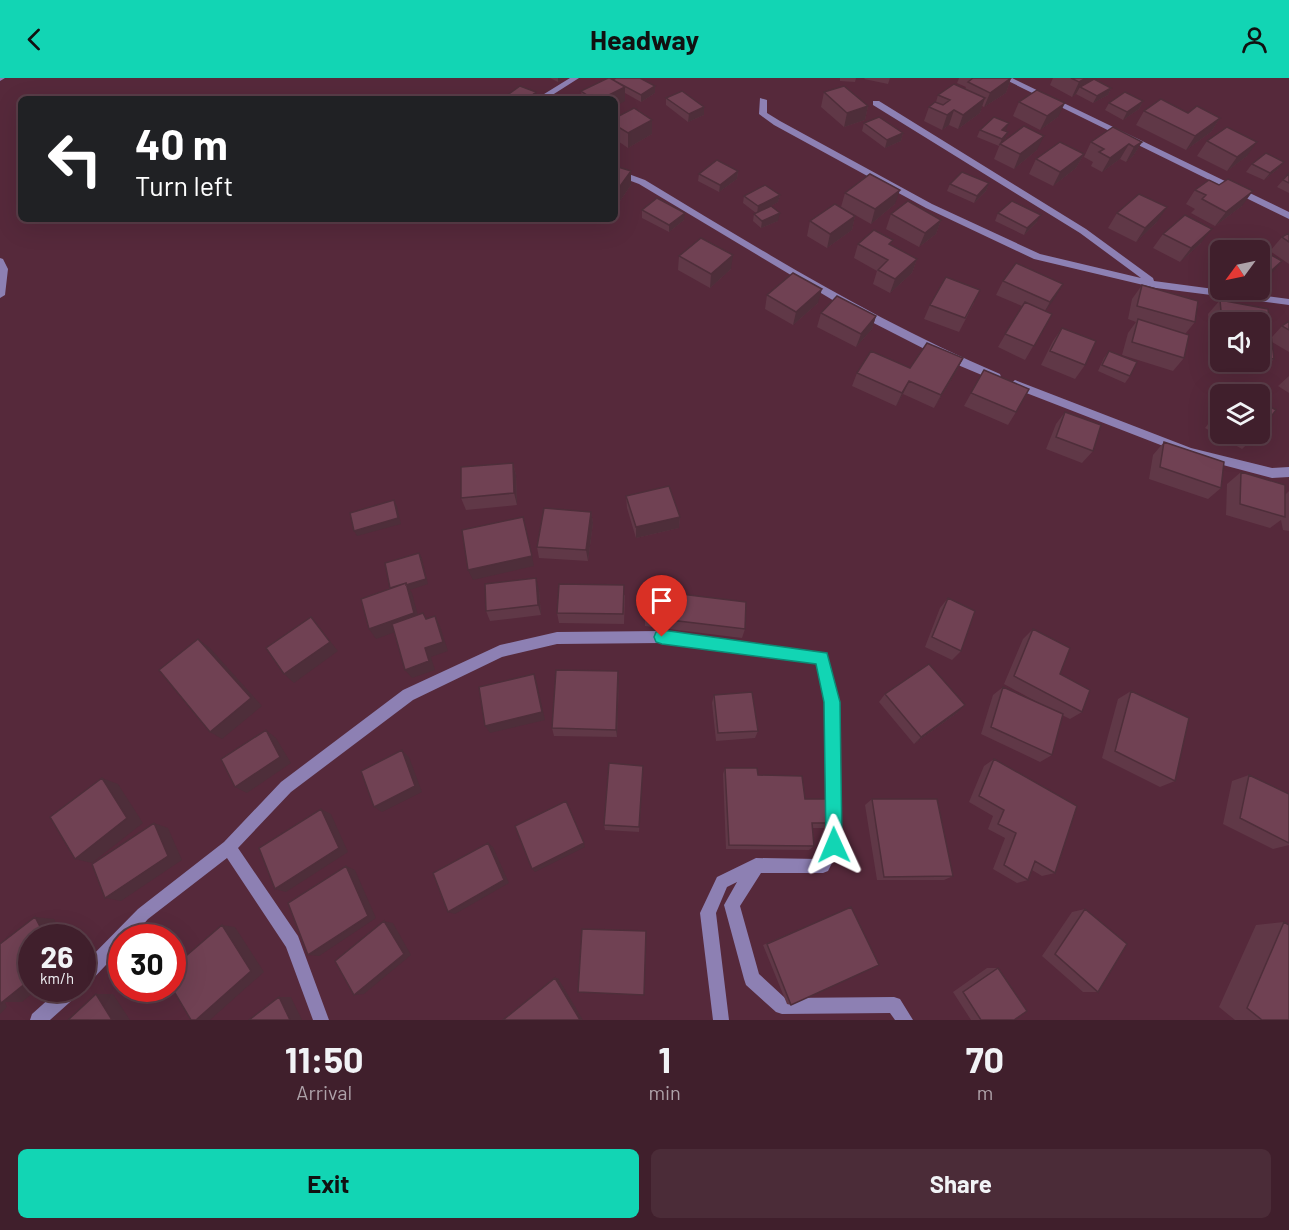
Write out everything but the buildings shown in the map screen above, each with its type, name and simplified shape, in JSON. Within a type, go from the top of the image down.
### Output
[{"type":"street","points":[[545,96],[575,78]]},
{"type":"street","points":[[1006,78],[1289,216]]},
{"type":"street","points":[[763,100],[763,114],[777,123],[929,206],[1037,257],[1156,285],[1289,302]]},
{"type":"street","points":[[876,103],[1083,231],[1156,285]]},
{"type":"street","points":[[618,172],[642,182],[855,310],[961,363],[1189,452],[1272,473],[1289,472]]},
{"type":"street","points":[[0,261],[3,269],[0,295]]},
{"type":"street","points":[[96,963],[143,914],[229,847],[286,787],[408,695],[500,651],[534,643],[557,638],[662,637],[822,658],[832,702],[834,845],[823,866],[756,865],[722,882],[708,913],[721,1020]]},
{"type":"street","points":[[229,847],[292,942],[321,1020]]},
{"type":"street","points":[[756,865],[732,905],[752,979],[782,1006],[894,1005],[905,1020]]},
{"type":"street","points":[[38,1020],[58,1002]]},
{"type":"route","points":[[662,637],[822,658],[832,702],[834,845]]}]
